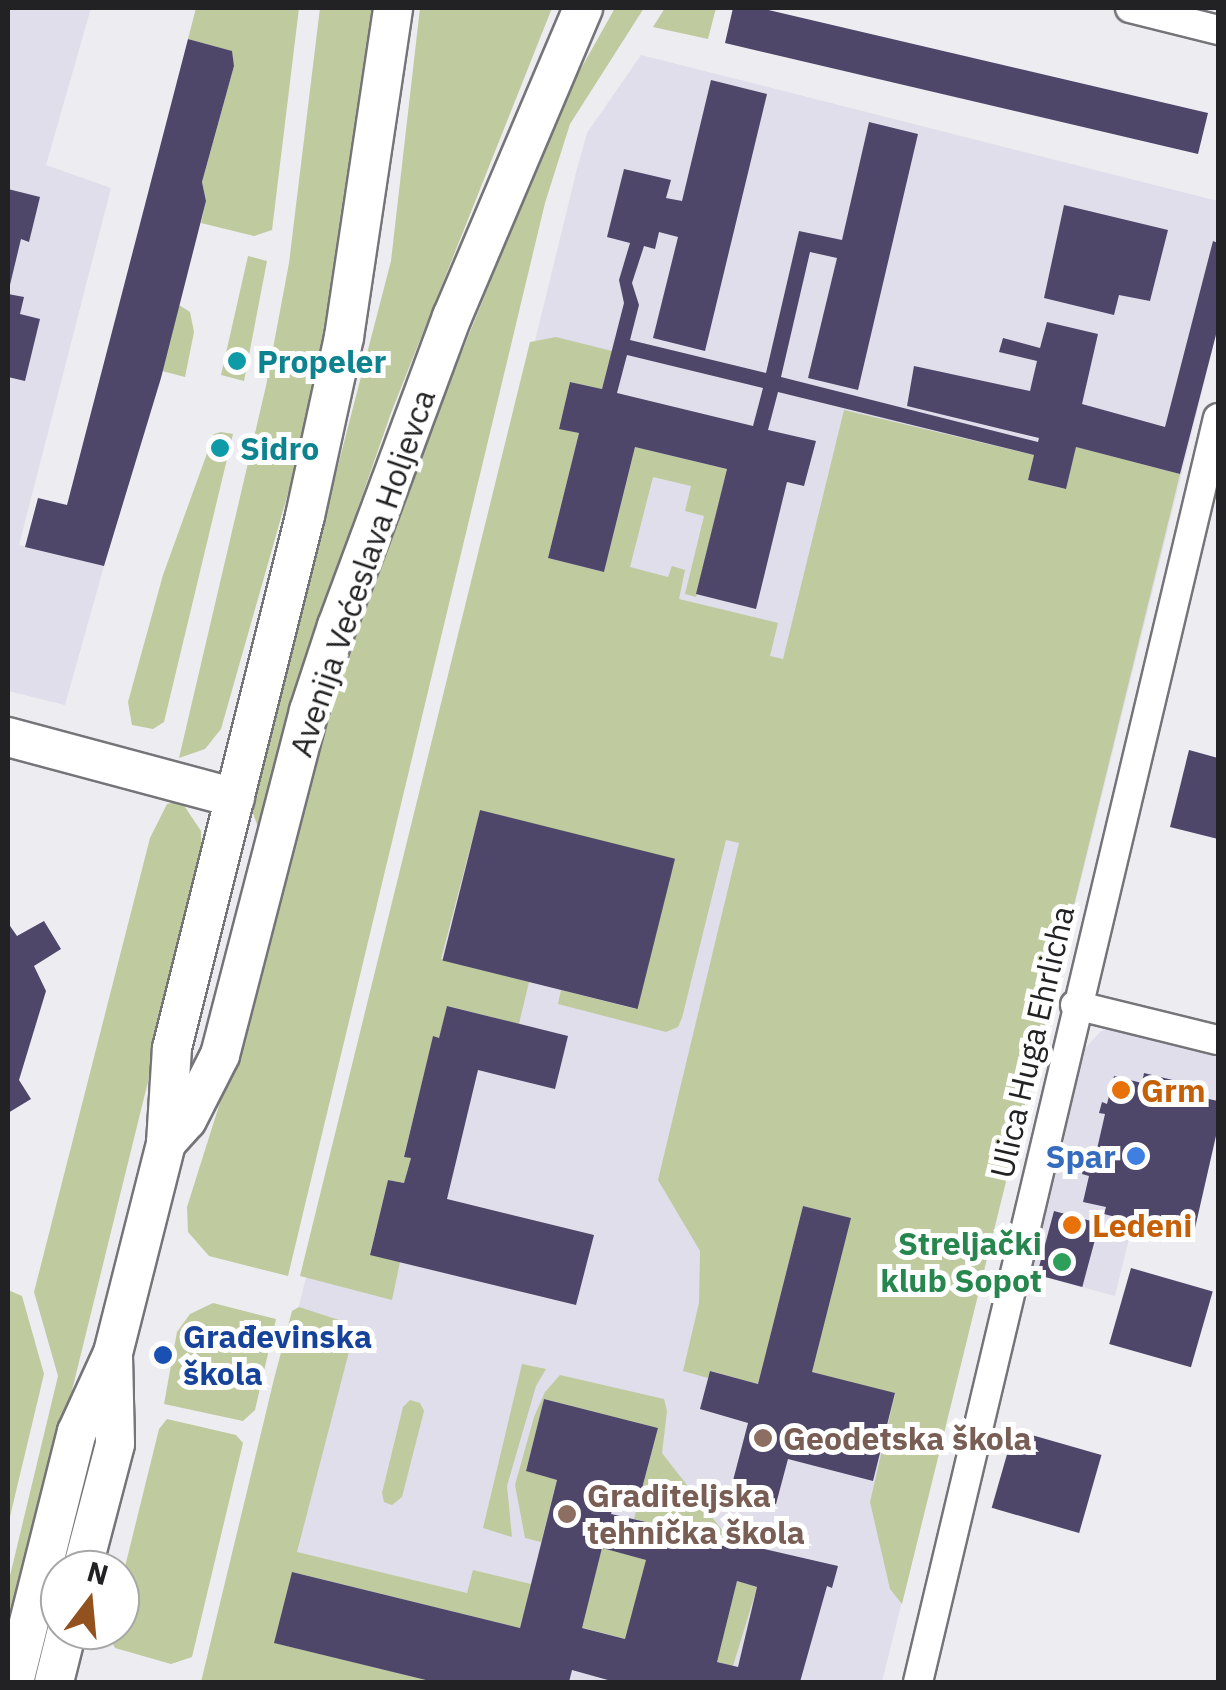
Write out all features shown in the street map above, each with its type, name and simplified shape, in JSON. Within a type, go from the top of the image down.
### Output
[{"type":"street","name":"Avenija Većeslava Holjevca","points":[[14,1682],[77,1432],[114,1353],[166,1143],[172,1048],[344,338],[394,8]]},
{"type":"street","name":"Avenija Većeslava Holjevca","points":[[166,1143],[188,1120],[220,1055],[336,626],[452,317],[582,8]]},
{"type":"street","points":[[1130,8],[1218,30]]},
{"type":"street","name":"Ulica Huga Ehrlicha","points":[[918,1682],[1218,418]]},
{"type":"street","points":[[8,737],[235,798],[253,863],[252,937]]},
{"type":"street","points":[[1076,1006],[1218,1040]]},
{"type":"street","name":"Avenija Većeslava Holjevca","points":[[87,1550],[114,1444],[114,1353]]},
{"type":"street","points":[[54,1682],[62,1650]]},
{"type":"shaded area","points":[[8,8],[91,8],[46,165],[111,188],[19,545],[104,566],[65,705],[8,691]]},
{"type":"shaded area","points":[[641,55],[1218,201],[1218,327],[882,1682],[207,1682],[577,169],[587,133]]},
{"type":"shaded area","points":[[1114,1027],[1218,1051],[1218,1129],[1192,1237],[1133,1222],[1115,1296],[1026,1272],[1081,1053],[1101,1031]]},
{"type":"green space","points":[[196,8],[299,8],[272,230],[254,236],[201,223],[206,201],[202,182],[234,66],[231,51],[188,39]]},
{"type":"green space","points":[[320,8],[372,8],[337,281],[313,405],[221,729],[205,749],[179,758],[266,386],[289,263]]},
{"type":"green space","points":[[420,8],[552,8],[391,413],[311,643],[259,830],[250,805],[391,261]]},
{"type":"green space","points":[[615,8],[644,8],[570,124],[545,203],[288,1276],[209,1256],[188,1232],[187,1207],[247,1017],[319,730],[402,500],[565,97]]},
{"type":"green space","points":[[665,8],[716,8],[708,39],[653,27]]},
{"type":"green space","points":[[248,256],[267,261],[244,381],[221,375]]},
{"type":"green space","points":[[179,305],[190,312],[194,332],[185,377],[162,371]]},
{"type":"green space","points":[[556,337],[612,351],[602,389],[570,382],[559,428],[579,433],[548,558],[604,572],[635,447],[727,469],[696,597],[685,594],[704,516],[685,511],[691,486],[653,477],[630,567],[668,577],[672,566],[685,570],[679,599],[778,623],[770,656],[783,659],[844,410],[1034,455],[1028,480],[1065,489],[1076,447],[1180,474],[902,1604],[890,1589],[870,1502],[895,1394],[812,1372],[850,1218],[803,1206],[758,1384],[711,1371],[708,1378],[683,1371],[699,1303],[700,1251],[658,1180],[739,843],[726,840],[682,1018],[678,1027],[666,1032],[558,1004],[561,990],[636,1009],[674,860],[480,810],[441,959],[529,982],[519,1024],[448,1006],[439,1038],[433,1037],[404,1156],[411,1158],[404,1183],[388,1180],[370,1254],[400,1262],[392,1300],[300,1276],[530,342]]},
{"type":"green space","points":[[214,434],[233,434],[164,722],[153,729],[132,725],[128,702],[163,575]]},
{"type":"green space","points":[[181,801],[201,831],[202,862],[16,1618],[8,1619],[8,1584],[58,1376],[34,1292],[150,838],[167,804]]},
{"type":"green space","points":[[8,1290],[22,1296],[44,1374],[8,1525]]},
{"type":"green space","points":[[213,1303],[276,1319],[255,1410],[243,1421],[164,1404],[177,1332],[190,1314]]},
{"type":"green space","points":[[299,1307],[345,1322],[351,1344],[297,1552],[467,1593],[473,1570],[531,1584],[520,1628],[292,1572],[275,1643],[434,1682],[201,1682],[274,1379],[292,1311]]},
{"type":"green space","points":[[522,1364],[546,1369],[536,1386],[507,1486],[512,1537],[483,1528]]},
{"type":"green space","points":[[560,1375],[664,1399],[667,1411],[662,1453],[722,1530],[743,1544],[634,1519],[658,1428],[544,1399],[526,1470],[557,1480],[541,1542],[525,1538],[515,1485],[534,1417],[545,1392]]},
{"type":"green space","points":[[410,1400],[420,1403],[424,1411],[402,1497],[392,1505],[384,1502],[382,1493],[403,1407]]},
{"type":"green space","points":[[167,1419],[236,1435],[243,1443],[192,1657],[171,1664],[122,1650],[140,1650],[140,1550],[129,1550],[159,1429]]},
{"type":"green space","points":[[602,1548],[646,1560],[625,1639],[581,1627]]},
{"type":"green space","points":[[737,1581],[757,1587],[733,1667],[713,1660]]},
{"type":"building","points":[[733,8],[760,8],[1208,113],[1198,154],[725,43]]},
{"type":"building","points":[[188,39],[232,51],[234,66],[202,182],[206,201],[161,378],[104,566],[25,547],[38,498],[67,505]]},
{"type":"building","points":[[711,80],[767,94],[705,351],[653,338],[678,237],[659,232],[655,249],[644,246],[632,283],[639,305],[630,340],[766,373],[799,231],[842,240],[869,122],[918,134],[858,390],[808,378],[837,258],[810,252],[781,377],[1038,442],[1039,438],[907,406],[914,366],[1030,391],[1037,361],[999,352],[1003,338],[1040,348],[1047,322],[1098,334],[1082,404],[1165,427],[1213,241],[1218,243],[1218,327],[1180,474],[1076,447],[1066,489],[1028,480],[1034,455],[778,392],[768,430],[816,441],[804,486],[787,482],[756,609],[696,594],[727,469],[635,447],[604,572],[548,558],[579,433],[559,429],[570,382],[602,389],[624,303],[619,280],[630,243],[607,237],[624,169],[671,180],[666,198],[682,201]],"holes":[[[627,355],[763,388],[753,426],[617,393]]]},
{"type":"building","points":[[8,189],[40,197],[29,242],[21,239],[9,289]]},
{"type":"building","points":[[1064,205],[1168,230],[1150,301],[1119,295],[1114,315],[1044,298]]},
{"type":"building","points":[[8,294],[24,297],[20,314],[40,319],[25,381],[8,377]]},
{"type":"building","points":[[1189,750],[1218,758],[1218,839],[1170,827]]},
{"type":"building","points":[[480,810],[675,859],[638,1009],[443,960]]},
{"type":"building","points":[[44,921],[61,949],[34,966],[46,991],[19,1080],[31,1099],[8,1113],[8,923],[17,936]]},
{"type":"building","points":[[447,1006],[568,1036],[555,1089],[478,1070],[447,1199],[594,1235],[576,1305],[370,1255],[388,1180],[404,1183],[411,1158],[404,1157],[433,1036],[439,1038]]},
{"type":"building","points":[[1144,1073],[1193,1085],[1190,1095],[1218,1101],[1218,1127],[1193,1237],[1104,1214],[1106,1207],[1083,1202],[1089,1176],[1082,1174],[1085,1160],[1094,1162],[1105,1114],[1099,1113],[1102,1102],[1107,1104],[1114,1076],[1142,1083]]},
{"type":"building","points":[[803,1206],[851,1218],[812,1372],[895,1393],[873,1481],[788,1459],[776,1504],[730,1492],[748,1423],[700,1409],[710,1371],[758,1384]]},
{"type":"building","points":[[1054,1211],[1099,1223],[1082,1287],[1037,1275]]},
{"type":"building","points":[[1131,1268],[1213,1291],[1191,1367],[1109,1344]]},
{"type":"building","points":[[544,1399],[658,1428],[640,1496],[617,1490],[611,1514],[838,1566],[832,1588],[827,1586],[800,1682],[615,1682],[572,1670],[569,1682],[434,1682],[274,1643],[292,1572],[520,1628],[557,1480],[526,1471]],"holes":[[[602,1548],[646,1560],[625,1639],[582,1628]],[[737,1581],[757,1587],[738,1667],[717,1662]]]},
{"type":"building","points":[[1014,1430],[1101,1455],[1079,1533],[992,1508]]},
{"type":"place","name":"Propeler","points":[[237,361]]},
{"type":"place","name":"Sidro","points":[[220,448]]},
{"type":"place","name":"Grm","points":[[1121,1090]]},
{"type":"place","name":"Spar","points":[[1136,1156]]},
{"type":"place","name":"Ledeni","points":[[1072,1225]]},
{"type":"place","name":"Streljački klub Sopot","points":[[1062,1262]]},
{"type":"place","name":"Građevinska škola","points":[[163,1355]]},
{"type":"place","name":"Geodetska škola","points":[[763,1438]]},
{"type":"place","name":"Graditeljska tehnička škola","points":[[567,1514]]}]
